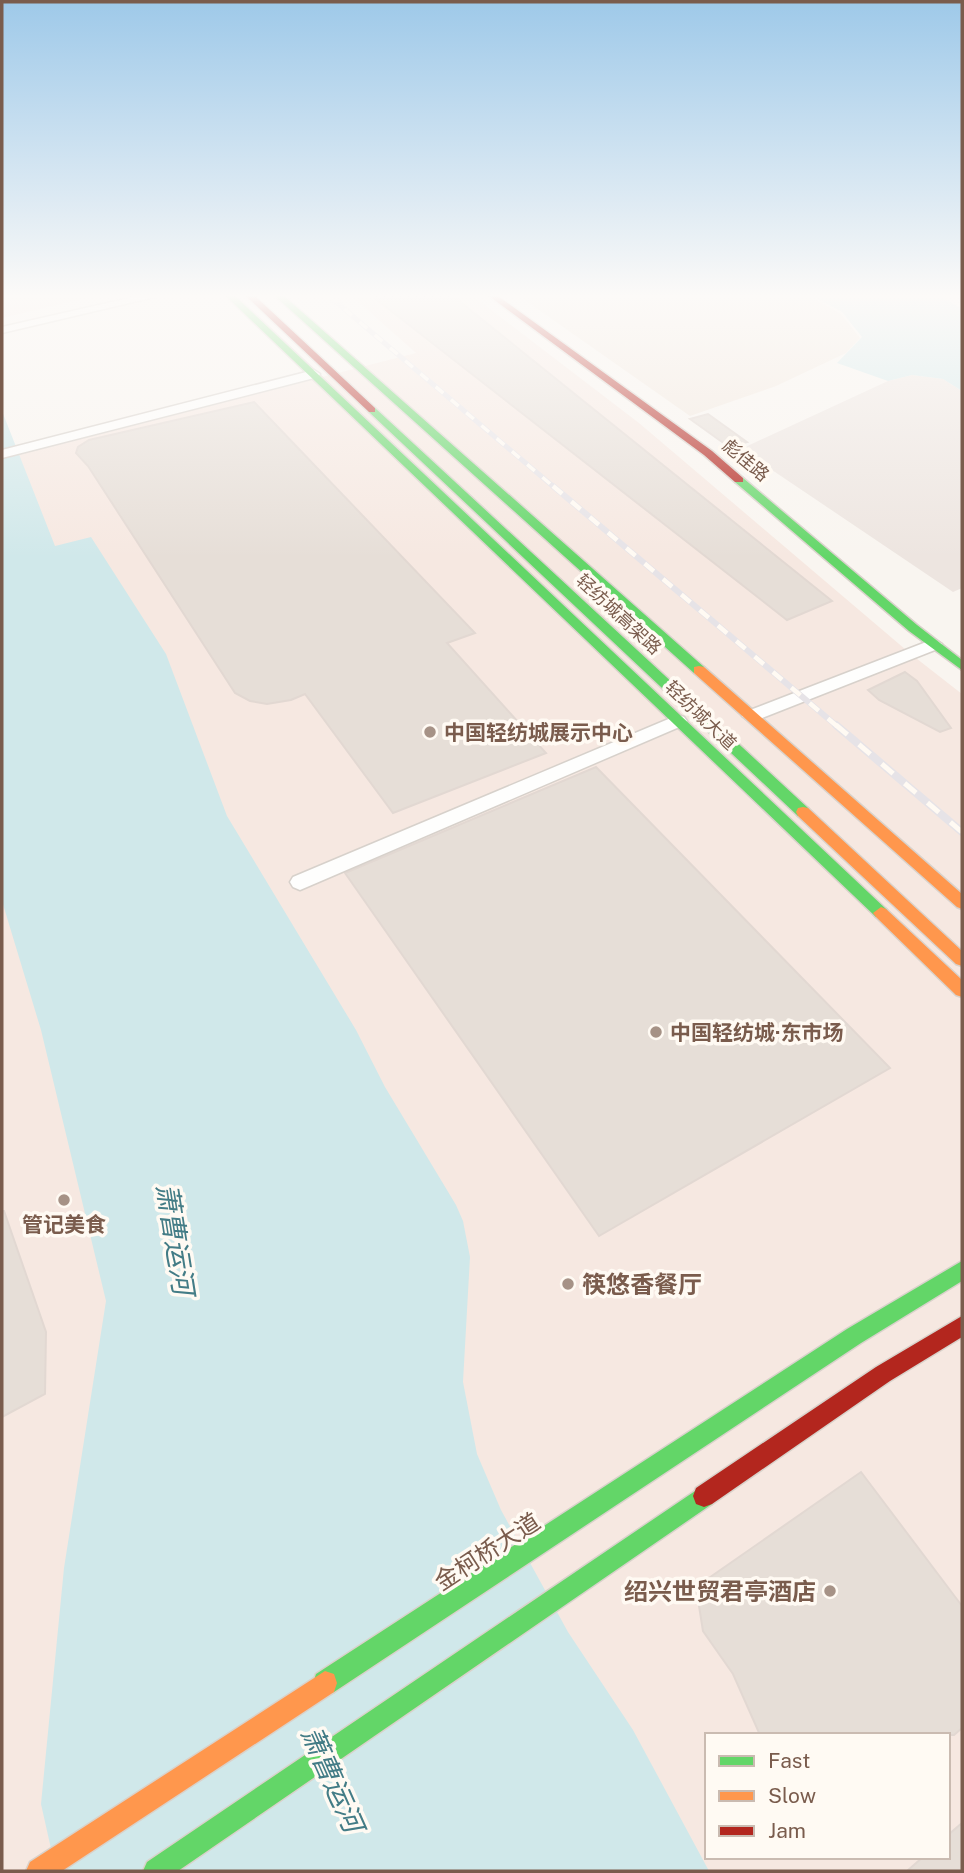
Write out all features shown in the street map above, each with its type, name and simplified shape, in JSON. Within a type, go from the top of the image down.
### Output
[{"type":"main road","name":"轻纺城大道","points":[[324,383],[962,990]]},
{"type":"main road","name":"轻纺城高架路","points":[[344,383],[962,960]]},
{"type":"main road","name":"轻纺城高架路","points":[[366,383],[957,909]]},
{"type":"main road","name":"轻纺城大道","points":[[377,383],[751,716],[957,909]]},
{"type":"main road","name":"彪佳路","points":[[613,383],[708,453],[962,666]]},
{"type":"main road","name":"金柯桥大道","points":[[38,1871],[854,1336],[962,1270]]},
{"type":"main road","points":[[156,1871],[883,1374],[962,1326]]},
{"type":"street","points":[[2,454],[277,383]]},
{"type":"street","points":[[751,716],[934,644]]},
{"type":"street","points":[[300,882],[678,720]]},
{"type":"shaded area","points":[[297,383],[587,383],[639,423],[912,655],[962,694],[962,1871],[2,1871],[2,459]]},
{"type":"shaded area","points":[[644,383],[782,383],[776,386],[690,416]]},
{"type":"shaded area","points":[[883,383],[950,383],[962,391],[962,588],[953,592],[741,449]]},
{"type":"water","points":[[950,383],[962,383],[962,391]]},
{"type":"water","name":"萧曹运河","points":[[2,411],[55,546],[91,537],[166,654],[227,816],[356,1030],[385,1087],[456,1205],[463,1221],[470,1257],[463,1382],[477,1454],[501,1510],[568,1632],[633,1730],[709,1871],[56,1871],[41,1804],[64,1568],[106,1301],[41,1030],[2,901]]},
{"type":"building","points":[[484,383],[562,383],[832,601],[787,620]]},
{"type":"building","points":[[254,402],[475,633],[447,643],[546,753],[393,813],[305,694],[291,700],[267,704],[250,701],[235,693],[88,466],[76,453],[78,447],[89,440]]},
{"type":"building","points":[[708,414],[747,442],[729,447],[690,419]]},
{"type":"building","points":[[905,672],[917,681],[951,728],[940,732],[879,700],[868,690]]},
{"type":"building","name":"中国轻纺城·东市场","points":[[596,767],[890,1068],[599,1236],[345,873]]},
{"type":"building","points":[[2,1211],[46,1332],[45,1394],[2,1417]]},
{"type":"building","points":[[861,1472],[962,1606],[962,1728],[954,1735],[759,1733],[733,1674],[703,1631],[696,1587]]},
{"type":"building","points":[[962,1823],[962,1871],[907,1871],[921,1859],[950,1859],[950,1833]]},
{"type":"railway","points":[[432,383],[555,488]]},
{"type":"railway","points":[[553,486],[838,727]]},
{"type":"railway","points":[[836,725],[962,832]]},
{"type":"traffic: fast","points":[[322,383],[881,913]]},
{"type":"traffic: fast","points":[[377,383],[699,670]]},
{"type":"traffic: fast","points":[[372,410],[803,812]]},
{"type":"traffic: fast","points":[[739,480],[913,628],[962,666]]},
{"type":"traffic: fast","points":[[325,1683],[854,1336],[962,1270]]},
{"type":"traffic: fast","points":[[156,1871],[704,1496]]},
{"type":"traffic: slow","points":[[699,670],[962,903]]},
{"type":"traffic: slow","points":[[803,812],[962,960]]},
{"type":"traffic: slow","points":[[881,913],[962,990]]},
{"type":"traffic: slow","points":[[39,1871],[325,1683]]},
{"type":"traffic: jam","points":[[344,383],[372,410]]},
{"type":"traffic: jam","points":[[613,383],[708,453],[739,480]]},
{"type":"traffic: jam","points":[[704,1496],[883,1374],[962,1326]]},
{"type":"place","name":"中国轻纺城展示中心","points":[[430,732]]},
{"type":"place","name":"中国轻纺城·东市场","points":[[656,1032]]},
{"type":"place","name":"管记美食","points":[[64,1200]]},
{"type":"place","name":"筷悠香餐厅","points":[[568,1284]]},
{"type":"place","name":"绍兴世贸君亭酒店","points":[[830,1591]]}]
